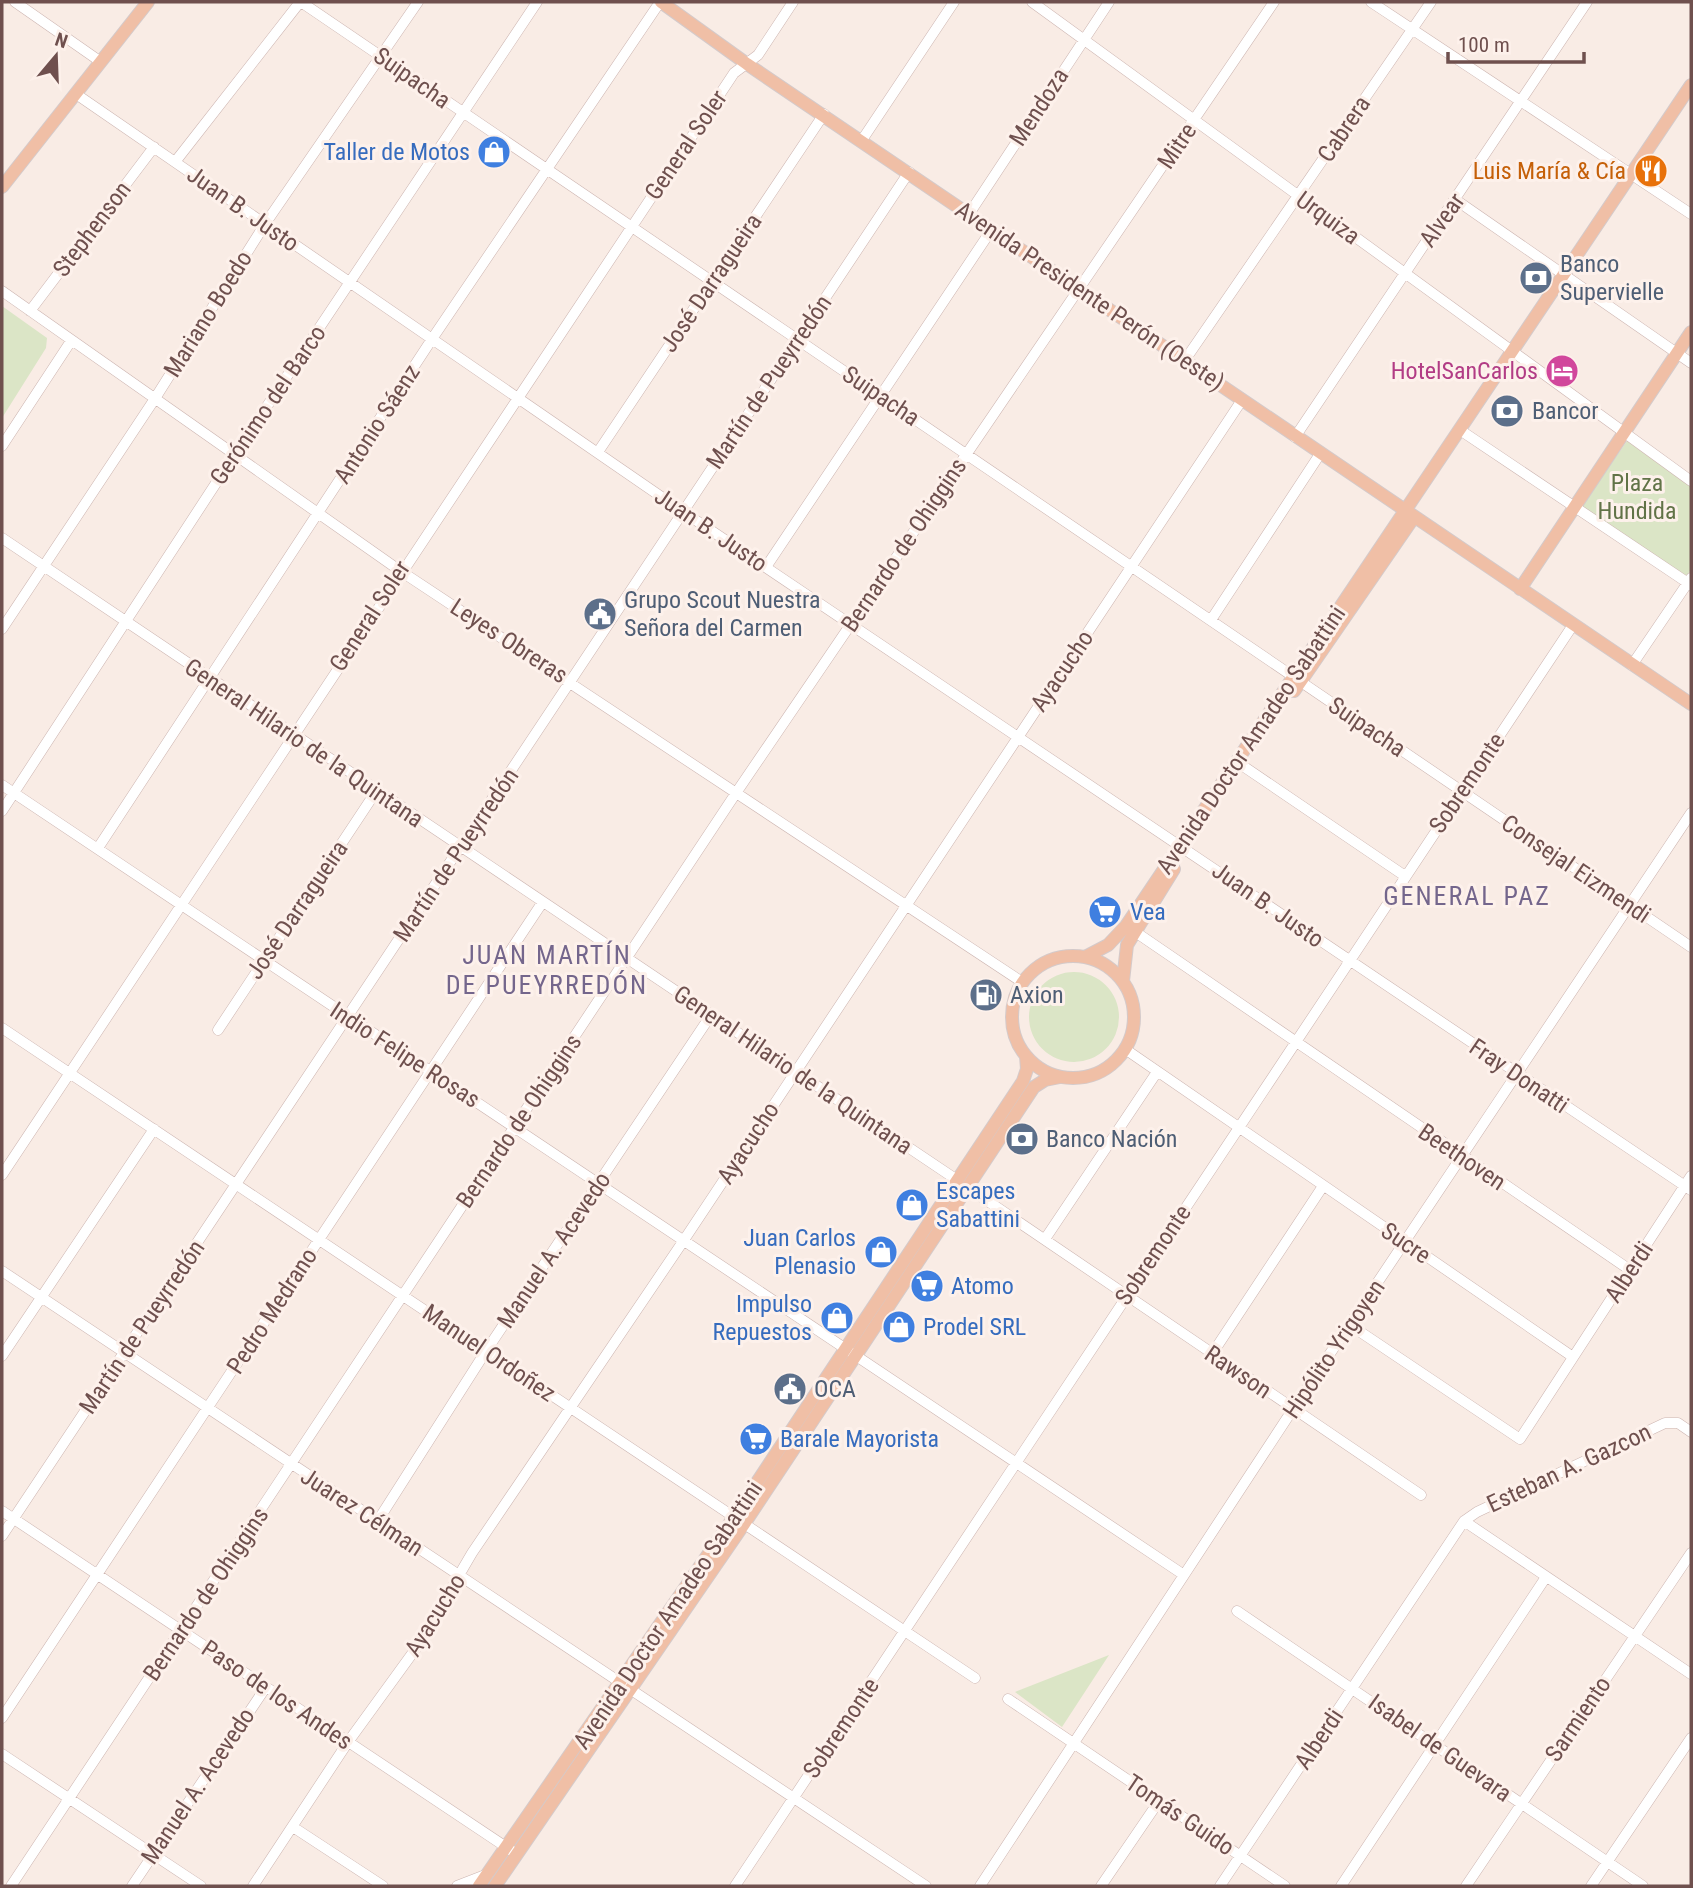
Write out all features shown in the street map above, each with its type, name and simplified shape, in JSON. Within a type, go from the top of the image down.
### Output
[{"type":"main road","points":[[2,187],[148,2]]},
{"type":"main road","name":"Avenida Presidente Perón (Oeste)","points":[[660,2],[747,64],[862,139],[1295,437],[1691,704]]},
{"type":"main road","name":"Avenida Doctor Amadeo Sabattini","points":[[1123,981],[1124,955],[1134,931],[1184,847],[1409,514],[1460,430],[1691,85]]},
{"type":"main road","points":[[1520,589],[1691,332]]},
{"type":"main road","name":"Avenida Doctor Amadeo Sabattini","points":[[1085,957],[1099,952],[1118,936],[1243,766],[1296,679]]},
{"type":"main road","points":[[1067,956],[1085,957],[1100,961],[1123,981],[1135,1014],[1125,1049],[1113,1063],[1097,1073],[1079,1078],[1060,1077],[1041,1069],[1026,1056],[1016,1039],[1012,1020],[1014,1000],[1022,982],[1034,969],[1050,960],[1067,956]]},
{"type":"main road","name":"Avenida Doctor Amadeo Sabattini","points":[[495,1886],[513,1852],[739,1520],[962,1183],[1023,1081],[1027,1069],[1026,1056]]},
{"type":"main road","name":"Avenida Doctor Amadeo Sabattini","points":[[962,1183],[1034,1087],[1045,1080],[1060,1077]]},
{"type":"main road","name":"Avenida Doctor Amadeo Sabattini","points":[[480,1886],[488,1874],[513,1852]]},
{"type":"street","points":[[15,2],[101,62]]},
{"type":"street","points":[[175,162],[301,2]]},
{"type":"street","name":"Suipacha","points":[[301,2],[1461,791]]},
{"type":"street","name":"Mariano Boedo","points":[[2,629],[154,400],[265,224],[418,2]]},
{"type":"street","name":"Gerónimo del Barco","points":[[2,811],[235,454],[537,2]]},
{"type":"street","name":"Antonio Sáenz","points":[[98,848],[432,339],[660,2]]},
{"type":"street","name":"General Soler","points":[[2,1175],[399,570],[630,227],[734,73],[758,55],[793,2]]},
{"type":"street","points":[[862,139],[954,2]]},
{"type":"street","name":"Urquiza","points":[[1032,2],[1691,481]]},
{"type":"street","name":"Mendoza","points":[[969,214],[1109,2]]},
{"type":"street","name":"Mitre","points":[[1077,288],[1087,280],[1274,2]]},
{"type":"street","points":[[1371,2],[1691,214]]},
{"type":"street","name":"Cabrera","points":[[1185,360],[1431,2]]},
{"type":"street","name":"Alvear","points":[[1295,437],[1587,2]]},
{"type":"street","name":"Juan B. Justo","points":[[76,94],[681,511],[1349,960]]},
{"type":"street","name":"José Darragueira","points":[[598,452],[824,114]]},
{"type":"street","name":"Stephenson","points":[[30,311],[154,147]]},
{"type":"street","name":"Martín de Pueyrredón","points":[[2,1536],[572,682],[681,511],[909,172]]},
{"type":"street","points":[[1456,200],[1691,363]]},
{"type":"street","points":[[766,567],[992,229]]},
{"type":"street","name":"Bernardo de Ohiggins","points":[[11,1886],[736,793],[1077,288]]},
{"type":"street","name":"Leyes Obreras","points":[[2,291],[399,570],[1022,982]]},
{"type":"street","points":[[2,446],[71,341]]},
{"type":"street","name":"Ayacucho","points":[[253,1886],[348,1742],[417,1647],[472,1553],[684,1240],[904,904],[1242,400]]},
{"type":"street","points":[[1460,430],[1690,582],[1632,665]]},
{"type":"street","points":[[1211,620],[1320,454]]},
{"type":"street","name":"General Hilario de la Quintana","points":[[2,538],[1126,1295]]},
{"type":"street","name":"Sobremonte","points":[[735,1886],[1573,625]]},
{"type":"street","points":[[1243,766],[1405,876]]},
{"type":"street","name":"Indio Felipe Rosas","points":[[2,785],[1018,1463]]},
{"type":"street","name":"José Darragueira","points":[[218,1030],[377,790]]},
{"type":"street","name":"Consejal Eizmendi","points":[[1461,791],[1691,947]]},
{"type":"street","name":"Hipólito Yrigoyen","points":[[980,1886],[1293,1409],[1691,813]]},
{"type":"street","name":"Pedro Medrano","points":[[2,1718],[432,1073],[542,903]]},
{"type":"street","name":"Beethoven","points":[[1134,931],[1295,1044],[1630,1270]]},
{"type":"street","name":"Fray Donatti","points":[[1349,960],[1516,1075],[1688,1188]]},
{"type":"street","name":"Manuel A. Acevedo","points":[[377,1522],[486,1351],[711,1015]]},
{"type":"street","name":"Manuel Ordoñez","points":[[2,1028],[975,1678]]},
{"type":"street","points":[[1125,1049],[1240,1127]]},
{"type":"street","points":[[1045,1239],[1157,1072]]},
{"type":"street","name":"Sucre","points":[[1240,1127],[1573,1357]]},
{"type":"street","points":[[2,1356],[154,1129]]},
{"type":"street","points":[[2,1150],[13,1158]]},
{"type":"street","name":"Alberdi","points":[[1350,1325],[1520,1439],[1630,1270],[1688,1188],[1691,1176]]},
{"type":"street","points":[[1212,1354],[1324,1186]]},
{"type":"street","name":"Juarez Célman","points":[[2,1271],[926,1886]]},
{"type":"street","name":"Rawson","points":[[1126,1295],[1421,1495]]},
{"type":"street","name":"Esteban A. Gazcon","points":[[1464,1521],[1477,1512],[1665,1423],[1678,1423],[1691,1432]]},
{"type":"street","points":[[1018,1463],[1184,1575]]},
{"type":"street","name":"Paso de los Andes","points":[[2,1511],[513,1852]]},
{"type":"street","points":[[1464,1521],[1691,1674]]},
{"type":"street","name":"Alberdi","points":[[1220,1886],[1464,1521]]},
{"type":"street","name":"Sarmiento","points":[[1466,1886],[1691,1553]]},
{"type":"street","points":[[1341,1886],[1546,1577]]},
{"type":"street","name":"Isabel de Guevara","points":[[1237,1611],[1643,1886]]},
{"type":"street","name":"Manuel A. Acevedo","points":[[132,1886],[266,1687]]},
{"type":"street","points":[[1008,1699],[1075,1744]]},
{"type":"street","points":[[1591,1886],[1691,1738]]},
{"type":"street","name":"Tomás Guido","points":[[1075,1744],[1285,1886]]},
{"type":"street","points":[[2,1754],[201,1886]]},
{"type":"street","points":[[1101,1886],[1158,1801]]},
{"type":"street","points":[[293,1826],[383,1886]]},
{"type":"street","points":[[457,1886],[488,1874]]},
{"type":"green space","points":[[2,306],[47,338],[46,348],[2,418]]},
{"type":"green space","name":"Plaza Hundida","points":[[1627,441],[1691,487],[1691,569],[1687,576],[1581,507]]},
{"type":"green space","points":[[1074,972],[1091,975],[1106,985],[1116,1000],[1119,1017],[1116,1034],[1106,1049],[1091,1059],[1074,1062],[1057,1059],[1042,1049],[1032,1034],[1029,1017],[1032,1000],[1042,985],[1057,975]]},
{"type":"green space","points":[[1109,1655],[1062,1727],[1015,1692]]},
{"type":"place","name":"Taller de Motos","points":[[494,152]]},
{"type":"place","name":"Luis María & Cía","points":[[1651,171]]},
{"type":"place","name":"Banco Supervielle","points":[[1536,278]]},
{"type":"place","name":"HotelSanCarlos","points":[[1562,371]]},
{"type":"place","name":"Bancor","points":[[1507,411]]},
{"type":"place","name":"Grupo Scout Nuestra Señora del Carmen","points":[[600,614]]},
{"type":"place","name":"Vea","points":[[1105,912]]},
{"type":"place","name":"Axion","points":[[986,995]]},
{"type":"place","name":"Banco Nación","points":[[1022,1139]]},
{"type":"place","name":"Escapes Sabattini","points":[[912,1205]]},
{"type":"place","name":"Juan Carlos Plenasio","points":[[881,1252]]},
{"type":"place","name":"Atomo","points":[[927,1286]]},
{"type":"place","name":"Impulso Repuestos","points":[[837,1318]]},
{"type":"place","name":"Prodel SRL","points":[[899,1327]]},
{"type":"place","name":"OCA","points":[[790,1389]]},
{"type":"place","name":"Barale Mayorista","points":[[756,1439]]},
{"type":"district","name":"GENERAL PAZ","points":[[1467,896]]},
{"type":"district","name":"JUAN MARTÍN DE PUEYRREDÓN","points":[[547,970]]}]
